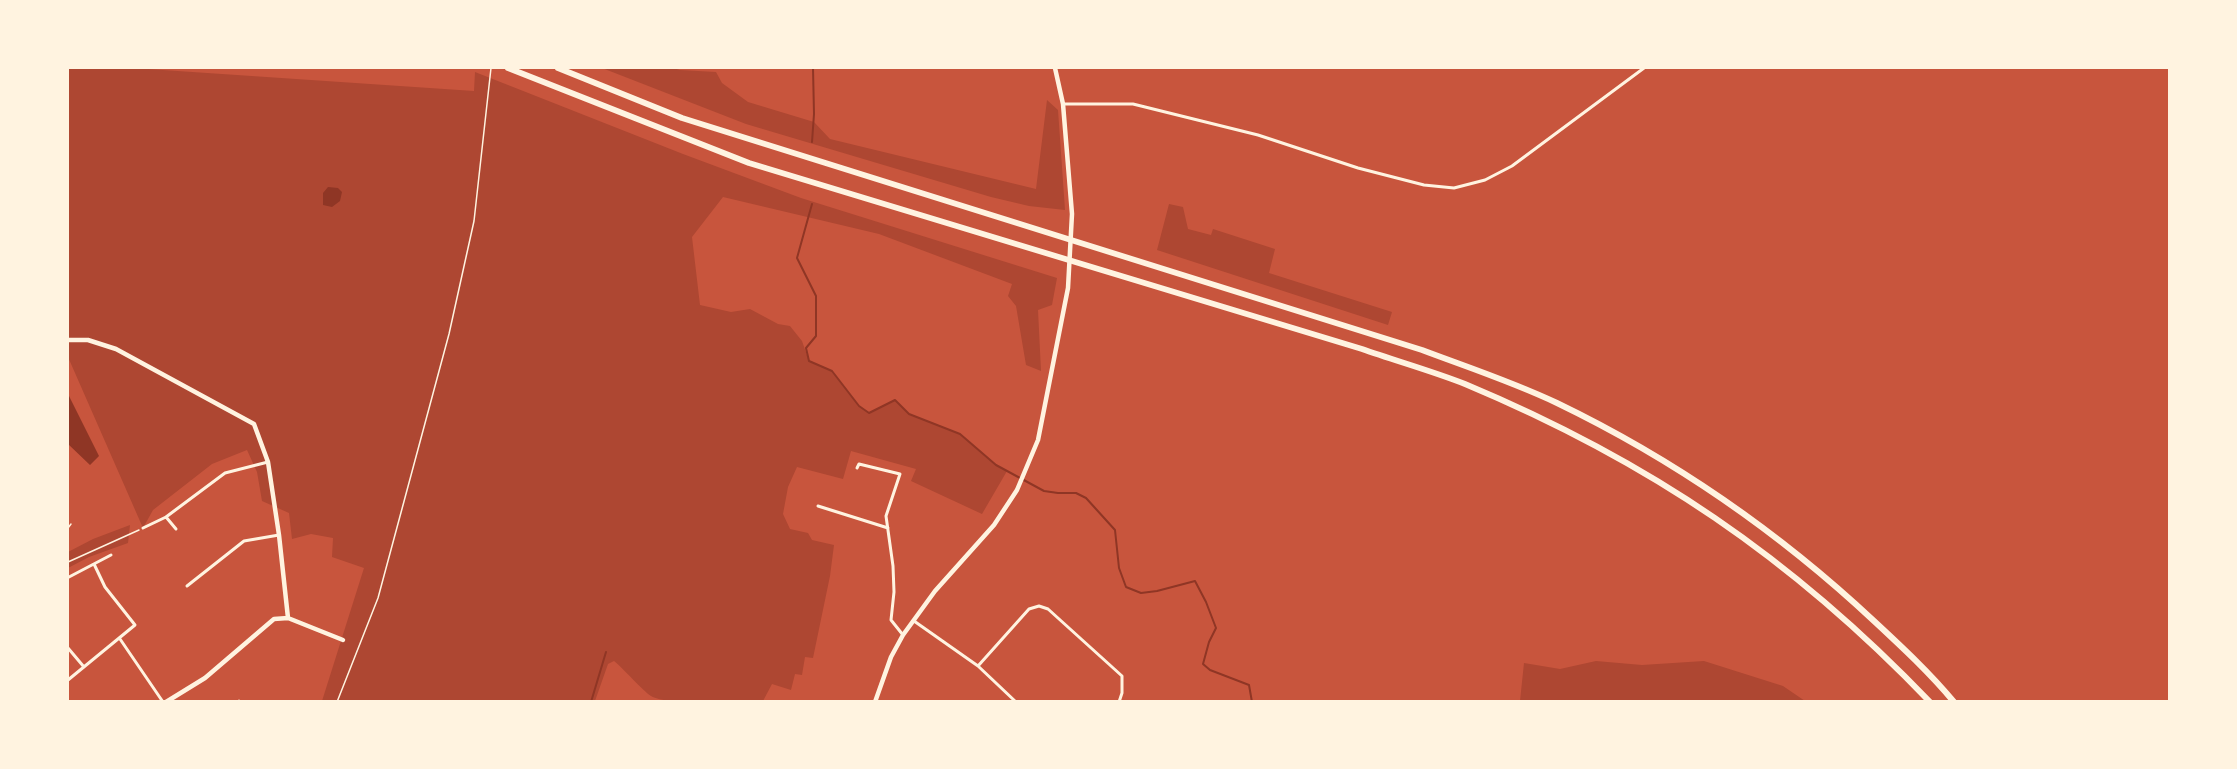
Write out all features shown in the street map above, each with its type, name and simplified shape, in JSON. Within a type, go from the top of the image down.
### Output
[{"type":"highway","points":[[558,68],[682,118],[1422,350],[1508,381],[1556,402],[1604,427],[1738,509],[1846,595],[1904,649],[1954,702]]},
{"type":"highway","points":[[510,69],[749,163],[1362,349],[1463,383],[1561,427],[1639,468],[1686,497],[1779,563],[1835,609],[1888,658],[1930,702]]},
{"type":"street","points":[[875,702],[891,657],[903,634],[935,591],[994,525],[1017,490],[1038,440],[1068,288],[1072,214],[1063,104],[1055,68]]},
{"type":"street","points":[[1063,104],[1133,104],[1258,135],[1402,180],[1454,188],[1485,180],[1512,166],[1644,68]]},
{"type":"street","points":[[68,340],[88,340],[116,349],[254,424],[268,462],[288,618]]},
{"type":"street","points":[[143,528],[166,516],[225,473],[268,462]]},
{"type":"street","points":[[857,468],[859,464],[900,474],[886,516],[894,592],[891,620],[903,634]]},
{"type":"street","points":[[818,506],[889,528]]},
{"type":"street","points":[[166,516],[176,529]]},
{"type":"street","points":[[187,586],[244,541],[279,535]]},
{"type":"street","points":[[69,577],[111,555]]},
{"type":"street","points":[[68,680],[135,625],[105,587],[94,564]]},
{"type":"street","points":[[978,666],[1029,609],[1039,606],[1048,609],[1122,676],[1122,693],[1119,702]]},
{"type":"street","points":[[120,639],[165,702],[205,678],[274,619],[288,618],[343,640]]},
{"type":"street","points":[[913,620],[978,666],[1016,702]]},
{"type":"street","points":[[68,648],[84,667]]},
{"type":"lane","points":[[68,528],[71,524]]},
{"type":"path","points":[[337,702],[378,598],[449,334],[474,221],[491,68]]},
{"type":"path","points":[[68,562],[143,528]]},
{"type":"shaded area","points":[[68,68],[133,68],[474,91],[475,72],[801,198],[1057,278],[1052,305],[1038,310],[1041,371],[1026,365],[1016,306],[1008,296],[1012,284],[879,234],[723,197],[692,237],[700,305],[731,312],[750,309],[778,324],[790,326],[802,341],[809,361],[832,371],[859,406],[869,413],[895,400],[909,414],[960,434],[996,465],[1007,471],[982,514],[911,481],[916,469],[851,451],[843,479],[797,467],[788,487],[783,514],[790,529],[808,533],[812,540],[834,545],[830,576],[813,658],[805,657],[802,675],[795,674],[791,690],[772,684],[763,701],[688,702],[660,699],[647,693],[614,661],[608,664],[595,701],[322,701],[364,568],[332,557],[333,538],[311,534],[292,539],[289,513],[262,501],[257,472],[247,450],[212,464],[153,510],[143,528],[68,357]]},
{"type":"shaded area","points":[[602,68],[673,68],[716,72],[722,83],[748,102],[814,122],[830,139],[1036,189],[1047,100],[1058,110],[1065,210],[1029,206],[991,197],[746,124]]},
{"type":"shaded area","points":[[328,187],[338,188],[342,192],[340,201],[332,207],[323,205],[323,193]]},
{"type":"shaded area","points":[[1169,204],[1183,207],[1188,229],[1211,235],[1213,229],[1275,249],[1269,273],[1392,312],[1388,325],[1157,250]]},
{"type":"shaded area","points":[[68,394],[99,456],[90,465],[68,444]]},
{"type":"shaded area","points":[[130,525],[128,543],[89,557],[68,568],[68,552],[93,539]]},
{"type":"shaded area","points":[[1596,661],[1642,665],[1704,661],[1783,686],[1805,701],[1520,701],[1524,663],[1560,669]]},
{"type":"waterway","points":[[812,142],[813,68]]},
{"type":"waterway","points":[[812,204],[797,258],[816,296],[816,336],[806,348],[809,361],[832,371],[859,406],[869,413],[895,400],[909,414],[960,434],[996,465],[1044,491],[1076,493],[1086,498],[1115,530],[1119,568],[1126,587],[1141,593],[1195,581],[1216,628],[1209,642],[1203,664],[1210,670],[1249,685],[1252,702]]},
{"type":"waterway","points":[[591,702],[606,652]]}]
